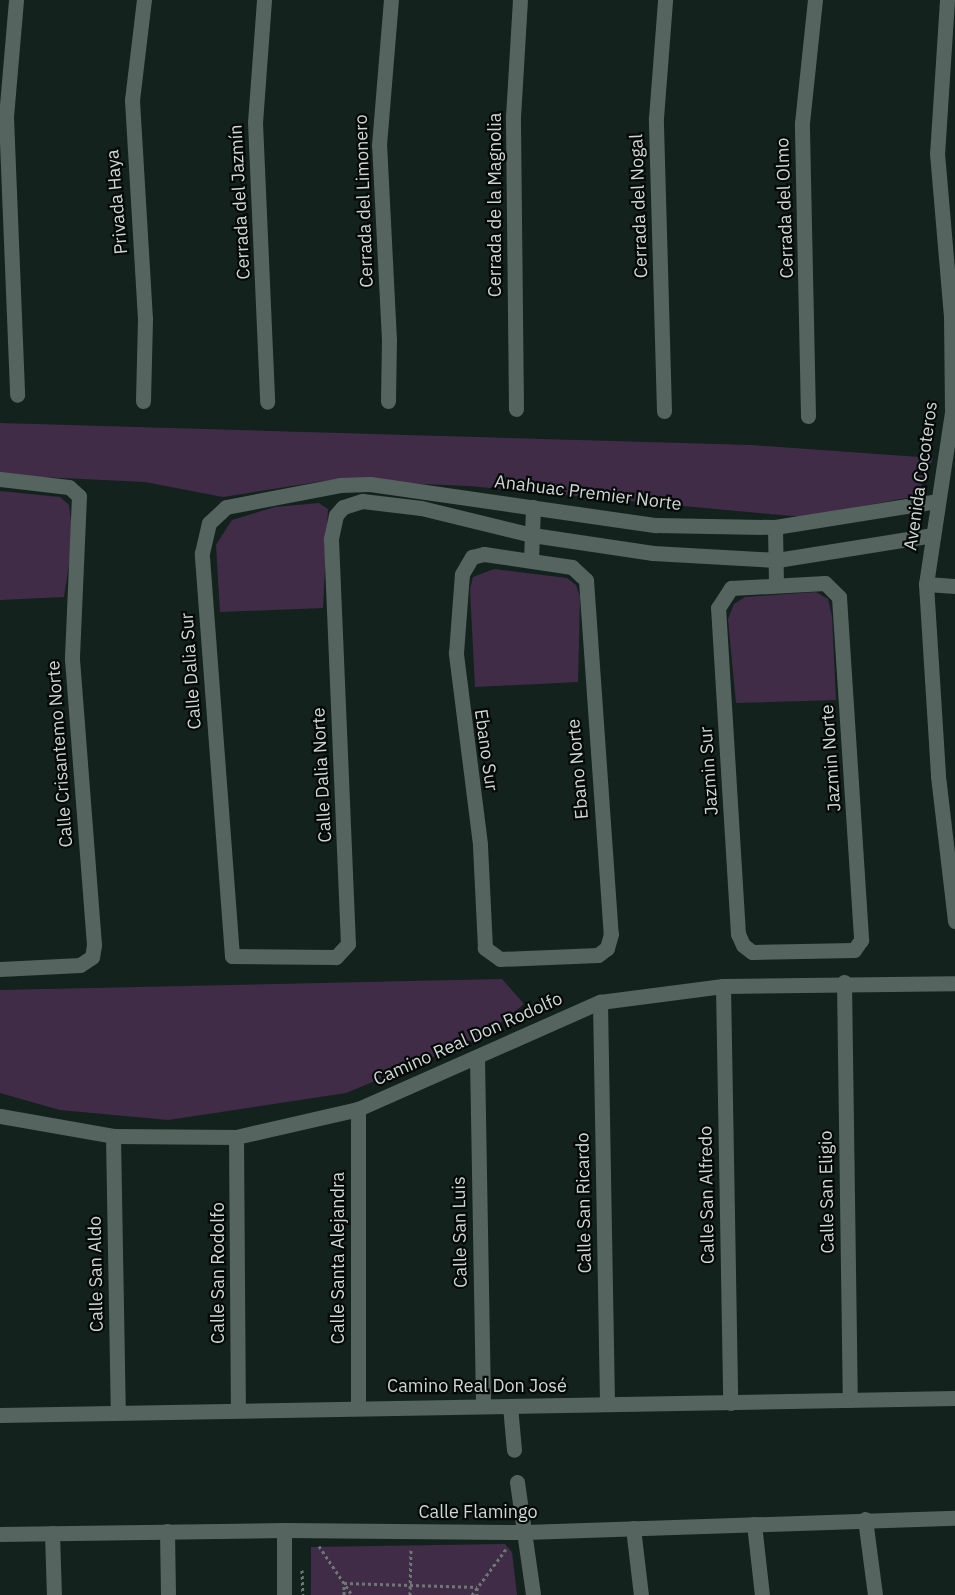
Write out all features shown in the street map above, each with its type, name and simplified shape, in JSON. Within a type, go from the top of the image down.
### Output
[{"type":"street","points":[[16,0],[6,117],[18,395]]},
{"type":"street","name":"Privada Haya","points":[[143,401],[145,320],[132,100],[144,0]]},
{"type":"street","name":"Cerrada del Jazmín","points":[[264,0],[255,122],[267,402]]},
{"type":"street","name":"Cerrada del Limonero","points":[[388,400],[390,340],[379,145],[391,0]]},
{"type":"street","name":"Cerrada de la Magnolia","points":[[516,410],[513,117],[519,0]]},
{"type":"street","name":"Cerrada del Nogal","points":[[664,411],[656,118],[665,0]]},
{"type":"street","name":"Cerrada del Olmo","points":[[808,416],[802,123],[815,0]]},
{"type":"street","name":"Avenida Cocoteros","points":[[947,0],[937,153],[951,315],[951,454],[938,501],[926,584],[938,776],[955,921]]},
{"type":"street","name":"Calle Crisantemo Norte","points":[[0,479],[69,487],[78,492],[80,502],[72,659],[93,952],[80,965],[0,969]]},
{"type":"street","name":"Anahuac Premier Norte","points":[[340,485],[370,484],[656,525],[775,527],[938,501]]},
{"type":"street","name":"Calle Dalia Norte","points":[[232,956],[336,957],[348,944],[332,539],[336,514],[343,507],[340,485]]},
{"type":"street","name":"Calle Dalia Sur","points":[[232,956],[203,565],[204,536],[209,524],[226,507],[340,485]]},
{"type":"street","points":[[421,508],[423,491]]},
{"type":"street","points":[[343,507],[362,501],[421,508],[532,535],[653,554],[777,560],[933,535]]},
{"type":"street","points":[[531,560],[533,507]]},
{"type":"street","points":[[775,527],[776,584]]},
{"type":"street","name":"Ebano Sur","points":[[531,560],[484,554],[472,557],[462,574],[456,653],[480,844],[485,948],[500,959],[543,958]]},
{"type":"street","name":"Ebano Norte","points":[[531,560],[572,567],[586,580],[611,934],[607,948],[598,955],[543,958]]},
{"type":"street","name":"Jazmin Norte","points":[[776,584],[825,583],[840,597],[863,928],[861,940],[854,950],[796,953]]},
{"type":"street","name":"Jazmin Sur","points":[[776,584],[731,588],[718,608],[738,934],[743,945],[752,952],[796,953]]},
{"type":"street","points":[[926,584],[955,585]]},
{"type":"street","name":"Camino Real Don Rodolfo","points":[[0,1116],[113,1136],[237,1137],[358,1109],[600,1002],[723,986],[844,982],[955,983]]},
{"type":"street","name":"Calle San Eligio","points":[[844,982],[850,1400]]},
{"type":"street","name":"Calle San Alfredo","points":[[723,986],[730,1403]]},
{"type":"street","name":"Calle San Ricardo","points":[[600,1002],[607,1404]]},
{"type":"street","name":"Calle San Luis","points":[[477,1058],[483,1406]]},
{"type":"street","name":"Calle Santa Alejandra","points":[[358,1109],[358,1406]]},
{"type":"street","name":"Calle San Aldo","points":[[113,1136],[117,1412]]},
{"type":"street","name":"Calle San Rodolfo","points":[[237,1137],[238,1409]]},
{"type":"street","name":"Camino Real Don José","points":[[0,1415],[358,1406],[510,1406],[955,1398]]},
{"type":"street","points":[[510,1406],[513,1450]]},
{"type":"street","points":[[517,1482],[533,1595]]},
{"type":"street","name":"Calle Flamingo","points":[[0,1534],[284,1530],[525,1532],[865,1519],[955,1518]]},
{"type":"street","points":[[865,1519],[875,1595]]},
{"type":"street","points":[[754,1524],[762,1595]]},
{"type":"street","points":[[633,1528],[641,1595]]},
{"type":"street","points":[[284,1530],[284,1595]]},
{"type":"street","points":[[167,1531],[168,1595]]},
{"type":"street","points":[[52,1533],[54,1595]]},
{"type":"path","points":[[410,1595],[411,1540]]},
{"type":"path","points":[[316,1543],[352,1595]]},
{"type":"path","points":[[472,1595],[508,1546]]},
{"type":"path","points":[[344,1583],[477,1587]]},
{"type":"path","points":[[344,1583],[344,1595]]},
{"type":"path","points":[[477,1587],[477,1595]]},
{"type":"shaded area","points":[[0,423],[751,445],[933,458],[917,496],[802,517],[469,486],[330,480],[223,497],[145,482],[0,475]]},
{"type":"shaded area","points":[[0,491],[60,497],[69,505],[73,538],[64,597],[0,600]]},
{"type":"shaded area","points":[[319,503],[328,509],[323,608],[220,612],[216,545],[232,520],[275,507]]},
{"type":"shaded area","points":[[494,569],[567,578],[576,585],[580,597],[578,682],[475,687],[470,589],[473,577]]},
{"type":"shaded area","points":[[816,592],[828,599],[832,616],[836,700],[736,703],[728,619],[734,604],[745,597]]},
{"type":"shaded area","points":[[502,979],[524,1004],[484,1036],[346,1093],[168,1120],[60,1110],[0,1093],[0,990]]},
{"type":"shaded area","points":[[505,1544],[512,1552],[517,1595],[311,1595],[311,1547]]}]
